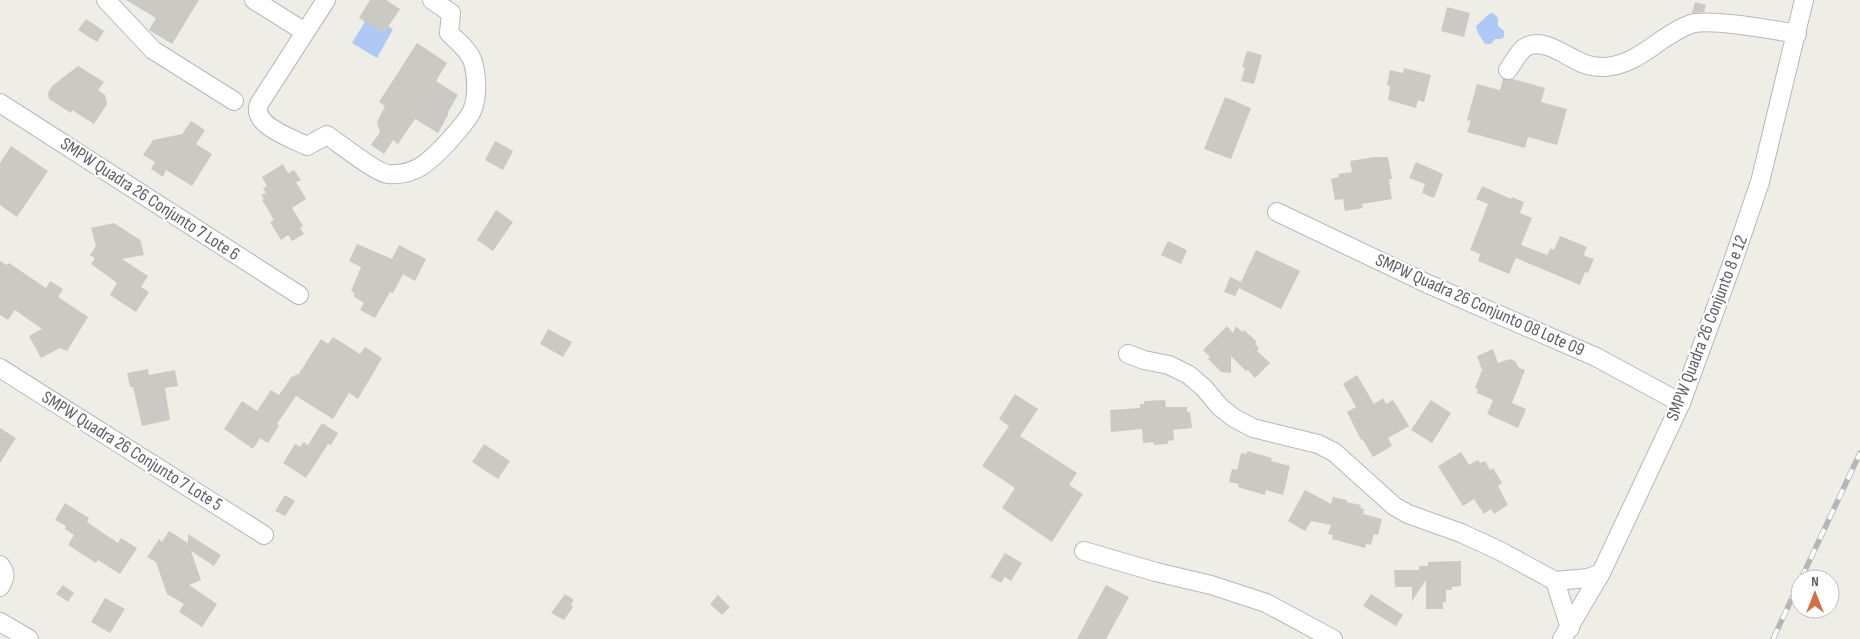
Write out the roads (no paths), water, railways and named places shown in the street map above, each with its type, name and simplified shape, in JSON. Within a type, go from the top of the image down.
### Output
[{"type":"street","points":[[106,0],[153,50],[234,101]]},
{"type":"street","points":[[254,0],[305,32]]},
{"type":"street","points":[[326,0],[256,110],[264,124],[307,146],[327,135],[386,174],[404,173],[421,167],[433,158],[465,123],[473,109],[476,78],[471,58],[469,53],[449,33],[450,13],[432,0]]},
{"type":"street","name":"SMPW Quadra 26 Conjunto 8 e 12","points":[[1566,633],[1601,573],[1681,403],[1760,182],[1804,0]]},
{"type":"street","points":[[1508,70],[1523,49],[1538,44],[1551,47],[1584,64],[1601,67],[1618,65],[1638,58],[1681,28],[1693,24],[1713,22],[1797,34]]},
{"type":"street","name":"SMPW Quadra 26 Conjunto 7 Lote 6","points":[[0,103],[299,295]]},
{"type":"street","name":"SMPW Quadra 26 Conjunto 08 Lote 09","points":[[1278,212],[1428,284],[1596,357],[1681,403]]},
{"type":"street","points":[[1128,354],[1144,360],[1169,365],[1189,375],[1204,388],[1220,407],[1234,418],[1253,428],[1318,444],[1334,452],[1382,496],[1408,514],[1468,537],[1555,581],[1588,578],[1601,573]]},
{"type":"street","name":"SMPW Quadra 26 Conjunto 7 Lote 5","points":[[0,368],[264,535]]},
{"type":"street","points":[[1084,551],[1156,572],[1212,585],[1266,603],[1333,639]]},
{"type":"street","points":[[0,565],[5,571],[5,578],[0,588]]},
{"type":"street","points":[[1555,581],[1566,633]]},
{"type":"street","points":[[0,622],[29,639]]},
{"type":"water","points":[[1493,13],[1498,18],[1498,26],[1504,31],[1504,37],[1495,39],[1491,44],[1485,44],[1476,26],[1489,14]]},
{"type":"water","points":[[369,15],[393,29],[377,58],[352,43]]},
{"type":"railway","points":[[1806,569],[1860,453]]},
{"type":"railway","points":[[1773,639],[1790,602]]}]
